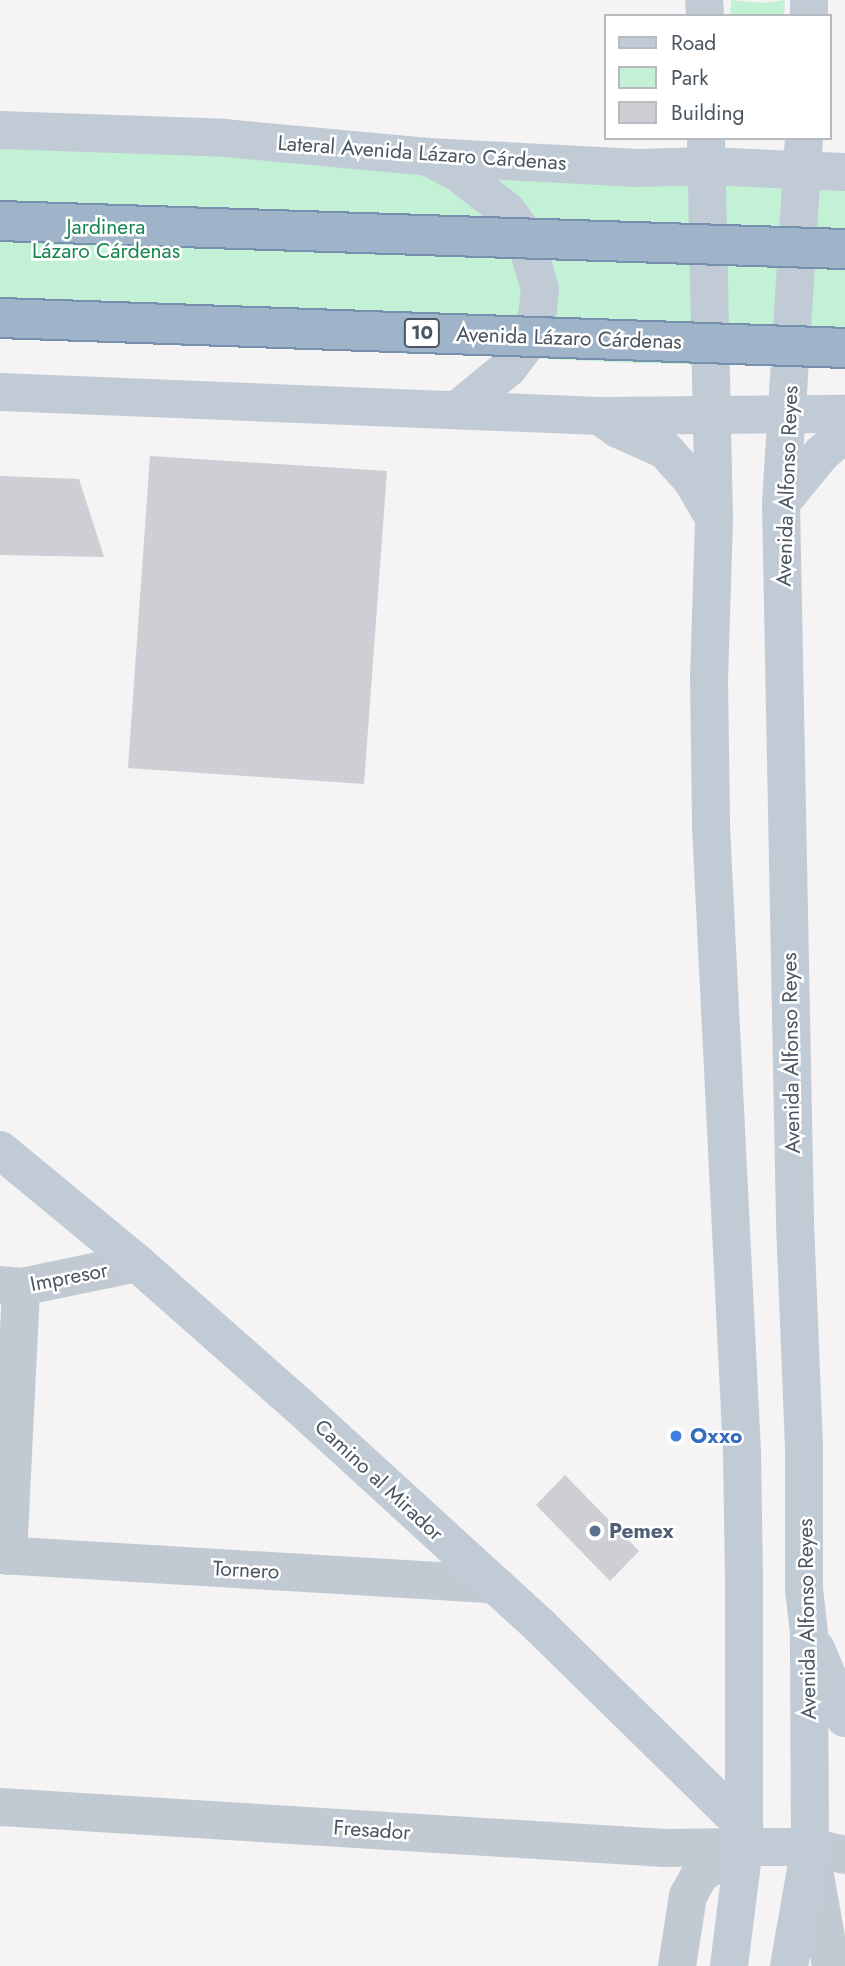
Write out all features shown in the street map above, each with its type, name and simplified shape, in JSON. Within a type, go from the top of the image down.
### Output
[{"type":"highway","points":[[0,221],[845,249]]},
{"type":"highway","name":"Avenida Lázaro Cárdenas","points":[[0,318],[845,348]]},
{"type":"main road","name":"Lateral Avenida Lázaro Cárdenas","points":[[0,130],[224,138],[428,157],[639,168],[706,152],[803,155],[845,172]]},
{"type":"main road","points":[[706,152],[714,520],[709,678],[712,827],[742,1453],[744,1836],[729,1966]]},
{"type":"main road","name":"Avenida Alfonso Reyes","points":[[789,1966],[827,1851],[804,1589],[804,1447],[794,1220],[782,503],[803,155]]},
{"type":"main road","points":[[428,157],[460,174],[507,211],[524,234],[540,289],[537,317],[527,343],[508,368],[457,410]]},
{"type":"main road","points":[[0,392],[600,416],[845,414]]},
{"type":"main road","points":[[600,416],[618,429],[665,450],[692,480],[714,520]]},
{"type":"main road","points":[[782,503],[821,454],[845,433]]},
{"type":"main road","name":"Camino al Mirador","points":[[0,1150],[137,1263],[296,1403],[540,1626],[744,1836]]},
{"type":"main road","points":[[809,1633],[845,1718]]},
{"type":"main road","points":[[744,1836],[827,1851]]},
{"type":"street","name":"Impresor","points":[[11,1286],[137,1263]]},
{"type":"street","points":[[4,1555],[11,1286]]},
{"type":"street","name":"Tornero","points":[[4,1555],[493,1584]]},
{"type":"street","name":"Fresador","points":[[0,1807],[665,1848],[744,1836]]},
{"type":"street","points":[[677,1966],[688,1896],[700,1874],[744,1836]]},
{"type":"street","points":[[827,1851],[833,1966]]},
{"type":"street","points":[[833,1966],[845,1954]]},
{"type":"green space","points":[[731,0],[763,3],[785,0],[784,14],[730,14]]},
{"type":"green space","name":"Jardinera Lázaro Cárdenas","points":[[0,137],[845,180],[845,367],[634,363],[0,333]]},
{"type":"building","points":[[150,456],[387,471],[364,784],[128,768]]},
{"type":"building","points":[[0,476],[79,479],[104,557],[0,555]]},
{"type":"building","points":[[565,1475],[639,1551],[610,1581],[536,1505]]},
{"type":"place","name":"Oxxo","points":[[676,1436]]},
{"type":"place","name":"Pemex","points":[[595,1531]]}]
